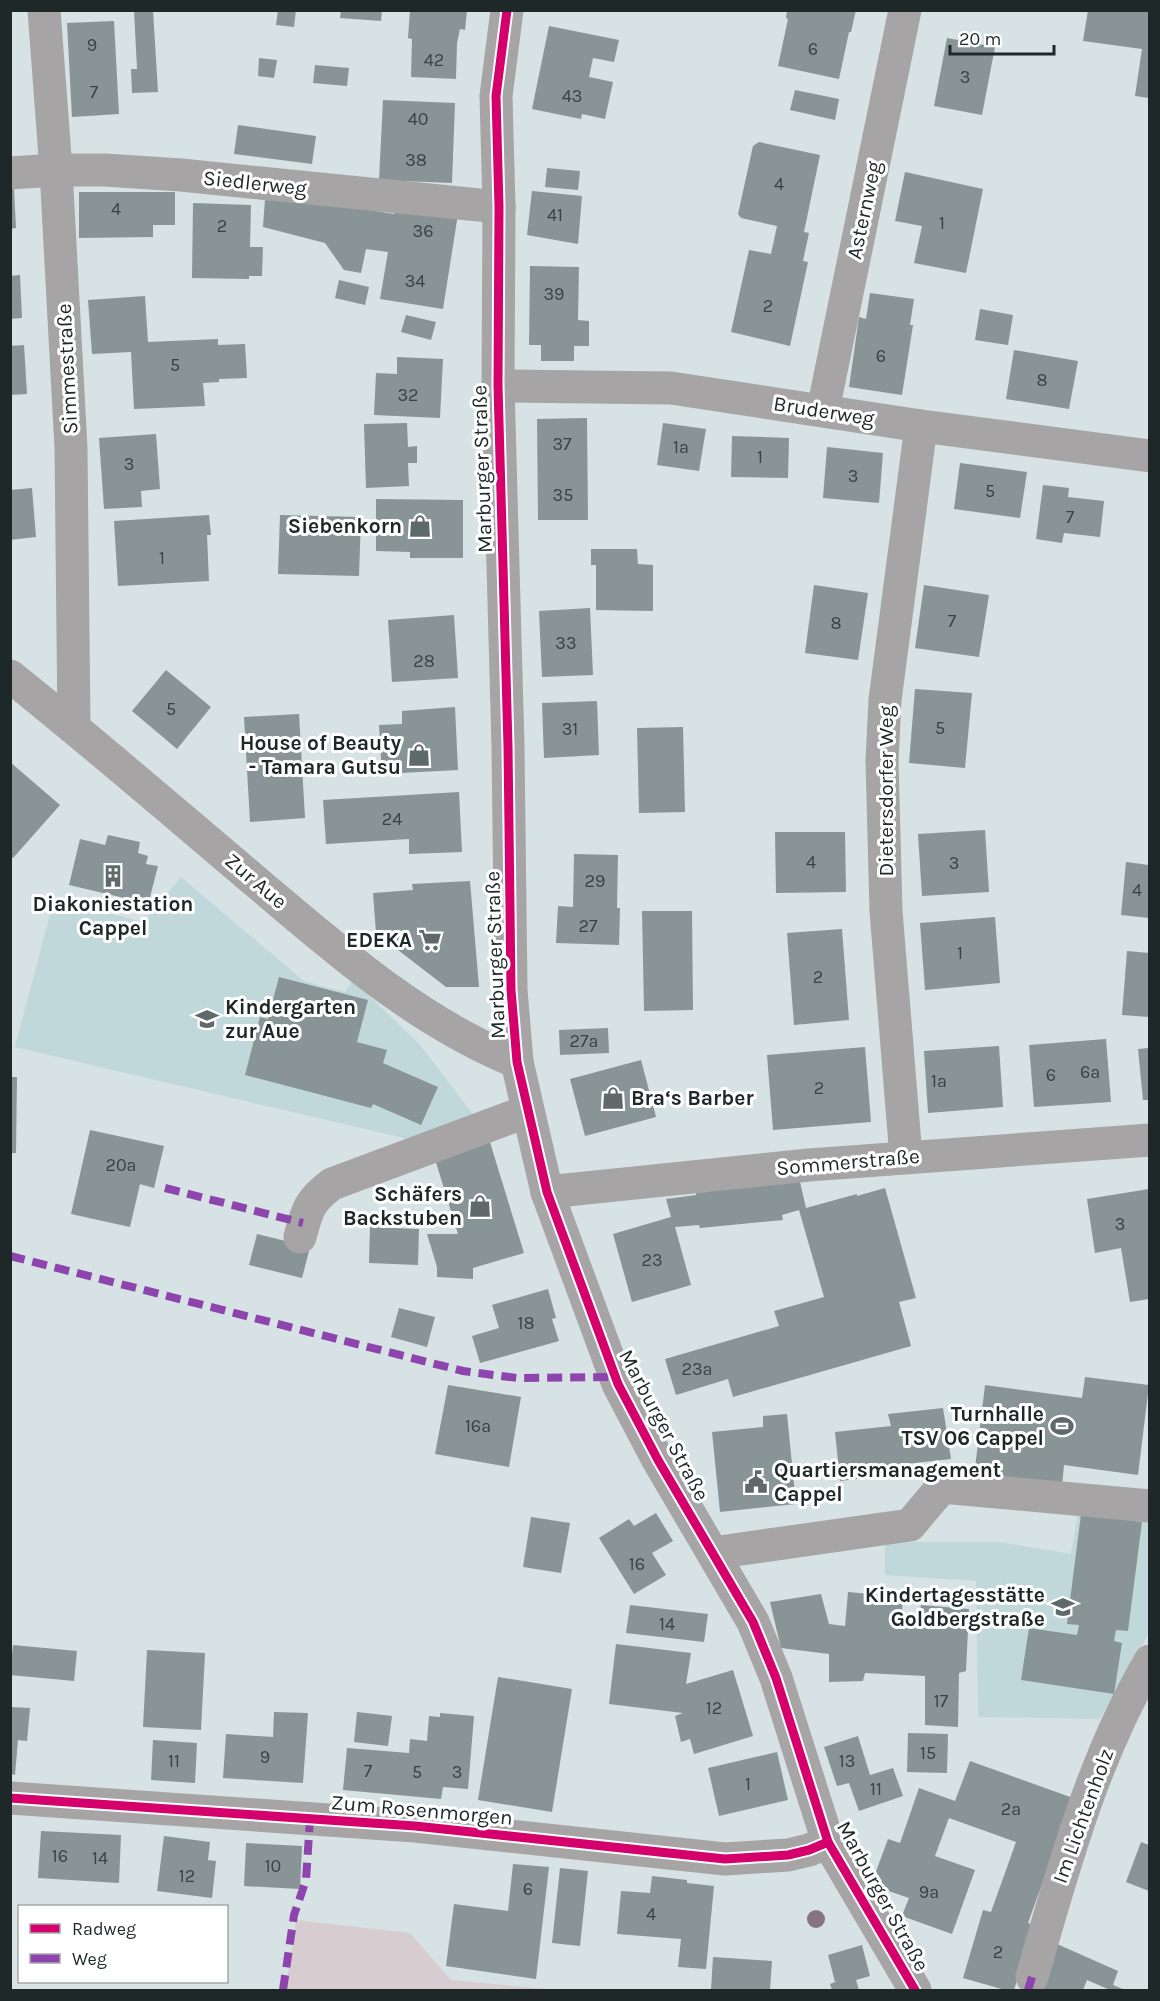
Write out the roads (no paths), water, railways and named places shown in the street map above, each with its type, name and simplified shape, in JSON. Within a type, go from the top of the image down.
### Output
[{"type":"street","name":"Simmestraße","points":[[44,10],[56,170],[71,448],[74,727]]},
{"type":"street","name":"Marburger Straße","points":[[507,10],[496,96],[499,207],[498,386],[512,990],[517,1062],[547,1192],[618,1384],[658,1460],[753,1622],[776,1678],[828,1842],[915,1990]]},
{"type":"street","name":"Asternweg","points":[[823,410],[905,10]]},
{"type":"street","name":"Siedlerweg","points":[[10,173],[105,170],[181,175],[499,207]]},
{"type":"street","name":"Bruderweg","points":[[498,386],[671,388],[921,426],[1149,456]]},
{"type":"street","name":"Dietersdorfer Weg","points":[[906,1157],[886,911],[882,761],[885,700],[921,426]]},
{"type":"street","name":"Zur Aue","points":[[10,676],[74,727],[358,968],[467,1040],[517,1062]]},
{"type":"street","points":[[300,1237],[307,1212],[314,1198],[332,1185],[528,1111]]},
{"type":"street","name":"Sommerstraße","points":[[547,1192],[809,1165],[1149,1140]]},
{"type":"street","points":[[713,1553],[910,1525],[942,1487],[1149,1506]]},
{"type":"street","name":"Im Lichtenholz","points":[[1032,1977],[1083,1809],[1112,1736],[1149,1661]]},
{"type":"street","name":"Zum Rosenmorgen","points":[[10,1798],[415,1826],[725,1859],[788,1855],[828,1842]]},
{"type":"place","name":"Siebenkorn","points":[[420,526]]},
{"type":"place","name":"House of Beauty - Tamara Gutsu","points":[[419,755]]},
{"type":"place","name":"Diakoniestation Cappel","points":[[113,876]]},
{"type":"place","name":"EDEKA","points":[[430,940]]},
{"type":"place","name":"Kindergarten zur Aue","points":[[207,1019]]},
{"type":"place","name":"Bra‘s Barber","points":[[613,1098]]},
{"type":"place","name":"Schäfers Backstuben","points":[[480,1206]]},
{"type":"place","name":"Turnhalle TSV 06 Cappel","points":[[1062,1426]]},
{"type":"place","name":"Quartiersmanagement Cappel","points":[[756,1482]]},
{"type":"place","name":"Kindertagesstätte Goldbergstraße","points":[[1063,1607]]}]
